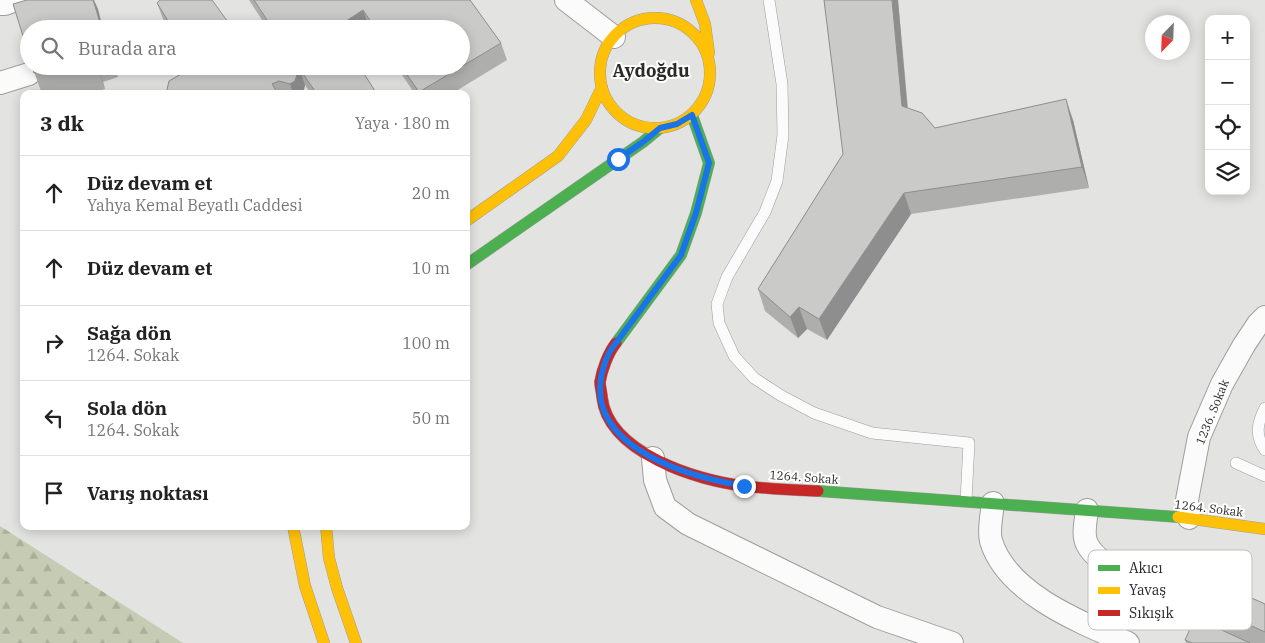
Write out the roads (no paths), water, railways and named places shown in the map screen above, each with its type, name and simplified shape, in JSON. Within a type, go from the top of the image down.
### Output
[{"type":"main road","points":[[696,0],[705,24],[710,67],[709,84],[703,101],[692,115],[677,124],[660,128],[641,126],[623,118],[610,104],[602,87],[600,69],[604,52],[614,36],[644,14],[680,24],[695,35],[705,50],[710,67]]},
{"type":"main road","points":[[470,218],[558,156],[586,120],[602,87]]},
{"type":"main road","name":"1264. Sokak","points":[[692,115],[709,163],[696,213],[681,255],[610,351],[604,364],[601,379],[600,393],[603,408],[614,429],[632,446],[675,468],[698,476],[744,486],[1189,518],[1265,529]]},
{"type":"main road","points":[[470,262],[643,142],[660,128]]},
{"type":"main road","points":[[294,530],[300,570],[313,616],[324,643]]},
{"type":"main road","points":[[326,530],[329,558],[336,588],[356,643]]},
{"type":"street","points":[[0,4],[16,0]]},
{"type":"street","points":[[566,0],[614,36]]},
{"type":"street","points":[[0,83],[26,75]]},
{"type":"street","name":"1236. Sokak","points":[[1189,518],[1187,500],[1199,437],[1222,384],[1244,345],[1265,317]]},
{"type":"street","points":[[653,458],[655,480],[665,507],[688,524],[877,616],[952,643]]},
{"type":"street","points":[[993,503],[990,538],[994,550],[1001,561],[1021,584],[1042,601],[1088,625]]},
{"type":"street","points":[[1087,510],[1084,538],[1092,550]]},
{"type":"street","points":[[1099,630],[1128,643]]},
{"type":"lane","points":[[769,0],[782,84],[783,135],[777,182],[765,212],[727,278],[717,304],[719,323],[734,356],[754,378],[780,395],[814,413],[872,433],[969,443],[966,501]]},
{"type":"lane","points":[[1265,408],[1257,432],[1265,450]]},
{"type":"lane","points":[[1236,463],[1265,476]]},
{"type":"district","name":"Aydoğdu","points":[[651,70]]}]
